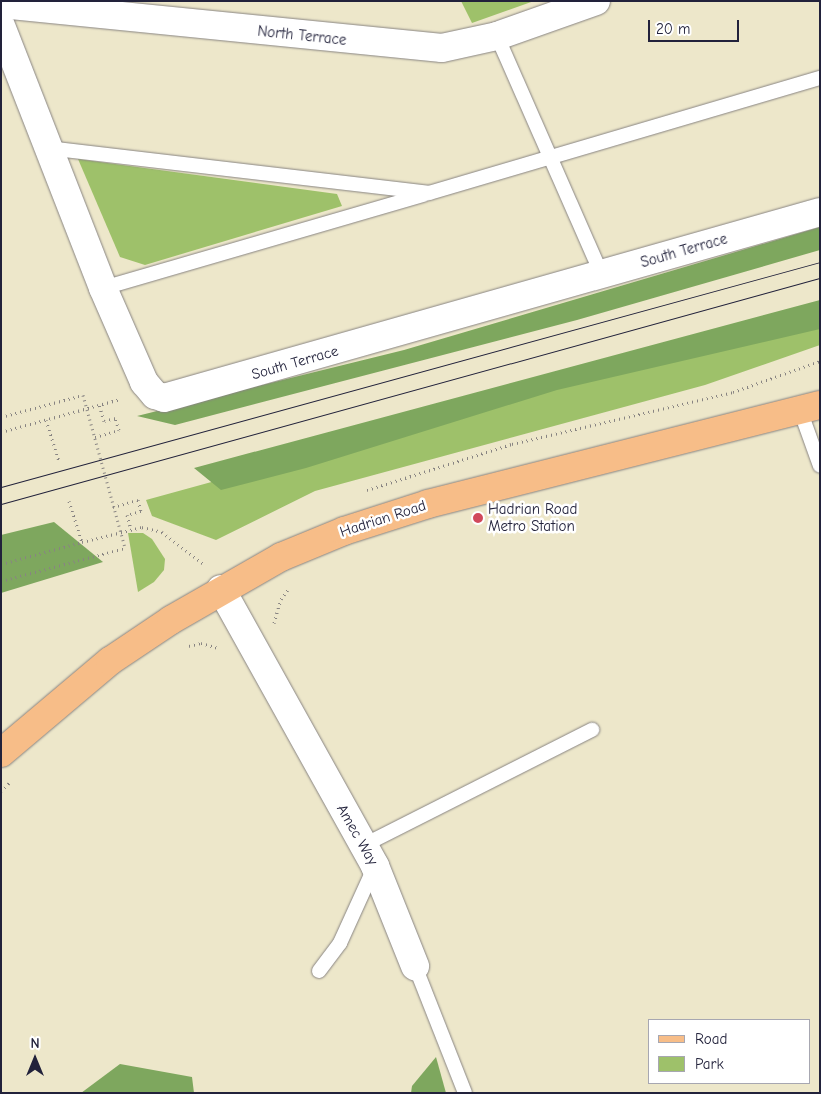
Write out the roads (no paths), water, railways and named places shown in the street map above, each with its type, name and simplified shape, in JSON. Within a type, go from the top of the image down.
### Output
[{"type":"main road","name":"Hadrian Road","points":[[1,753],[110,662],[221,589],[281,557],[344,531],[428,504],[810,407]]},
{"type":"street","name":"North Terrace","points":[[1,4],[420,48],[466,45],[596,1]]},
{"type":"street","name":"South Terrace","points":[[1,26],[103,288],[144,382],[155,395],[164,398],[820,212]]},
{"type":"street","name":"Amec Way","points":[[221,589],[369,856],[415,966]]},
{"type":"lane","points":[[497,36],[602,275]]},
{"type":"lane","points":[[103,288],[552,159],[820,78]]},
{"type":"lane","points":[[48,148],[429,193]]},
{"type":"lane","points":[[810,407],[820,466]]},
{"type":"lane","points":[[319,971],[340,943],[369,856],[592,730]]},
{"type":"lane","name":"Amec Way","points":[[415,966],[465,1093]]},
{"type":"tram line","points":[[1,487],[820,262]]},
{"type":"tram line","points":[[1,504],[820,278]]},
{"type":"place","name":"Hadrian Road Metro Station","points":[[478,518]]}]
